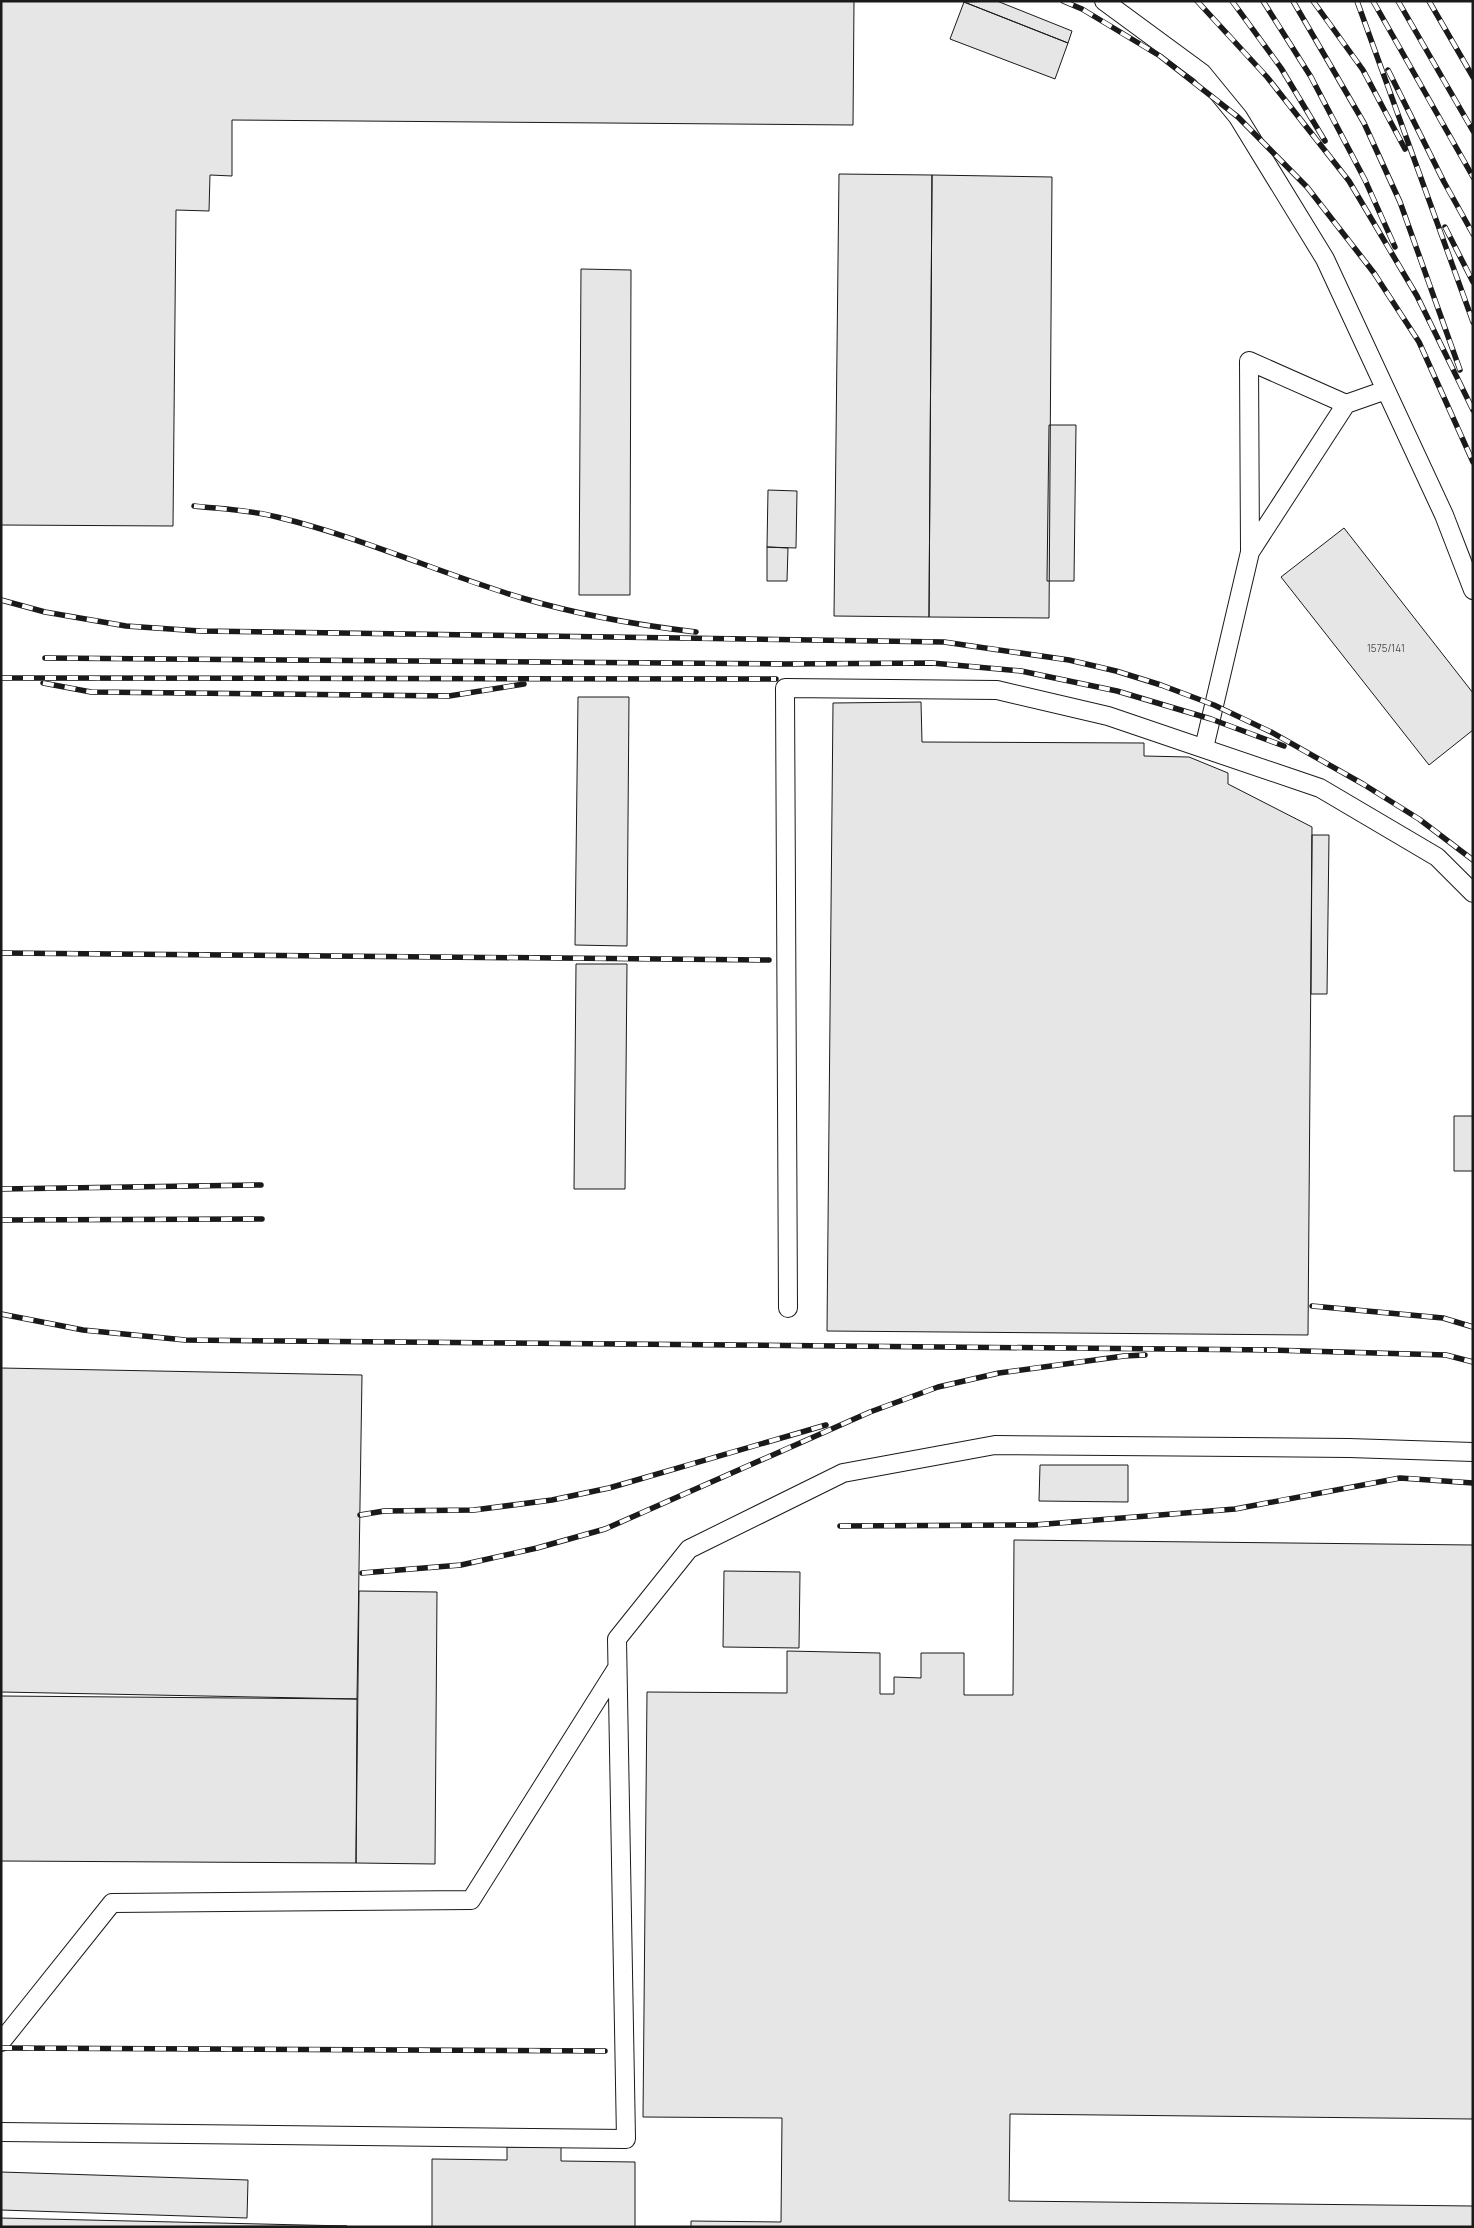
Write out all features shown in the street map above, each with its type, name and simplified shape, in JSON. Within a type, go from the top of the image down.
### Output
[{"type":"lane","points":[[1104,1],[1202,73],[1238,117],[1325,259],[1444,515],[1473,590]]},
{"type":"lane","points":[[1204,748],[1250,552],[1249,361],[1346,404]]},
{"type":"lane","points":[[1250,552],[1346,404],[1386,390]]},
{"type":"lane","points":[[788,1308],[785,688],[998,690],[1108,716],[1320,788],[1437,856],[1473,892]]},
{"type":"lane","points":[[1,2132],[626,2139],[617,1639],[689,1549],[843,1473],[995,1445],[1349,1448],[1473,1452]]},
{"type":"lane","points":[[1,2042],[112,1903],[471,1900],[617,1668]]},
{"type":"building","points":[[1,1],[854,1],[853,125],[232,120],[232,176],[210,175],[209,211],[176,210],[173,526],[1,525]]},
{"type":"building","points":[[997,1],[1072,31],[1068,43],[964,2]]},
{"type":"building","points":[[964,2],[1068,43],[1055,79],[950,39]]},
{"type":"building","points":[[839,174],[932,175],[929,617],[834,616]]},
{"type":"building","points":[[932,175],[1052,177],[1049,618],[929,617]]},
{"type":"building","points":[[581,269],[631,270],[630,595],[579,595]]},
{"type":"building","points":[[1049,425],[1076,425],[1074,581],[1047,581]]},
{"type":"building","points":[[768,490],[797,491],[796,548],[767,547]]},
{"type":"building","points":[[1344,528],[1473,693],[1473,730],[1429,765],[1281,577]]},
{"type":"building","points":[[767,547],[788,548],[787,581],[767,581]]},
{"type":"building","points":[[578,697],[629,697],[627,946],[575,945]]},
{"type":"building","points":[[921,702],[922,742],[1144,743],[1144,756],[1189,757],[1228,773],[1228,784],[1312,827],[1308,1335],[827,1331],[833,703]]},
{"type":"building","points":[[1312,835],[1329,835],[1327,994],[1311,994]]},
{"type":"building","points":[[576,964],[627,964],[625,1189],[574,1189]]},
{"type":"building","points":[[1454,1116],[1473,1116],[1473,1171],[1454,1171]]},
{"type":"building","points":[[1,1368],[362,1375],[357,1699],[1,1692]]},
{"type":"building","points":[[1040,1465],[1128,1465],[1128,1502],[1039,1501]]},
{"type":"building","points":[[1014,1540],[1473,1545],[1473,2119],[1010,2114],[1009,2201],[1473,2206],[1473,2227],[691,2227],[691,2221],[781,2222],[782,2118],[643,2117],[647,1692],[787,1693],[787,1651],[880,1653],[880,1694],[894,1694],[894,1677],[921,1678],[921,1653],[964,1653],[964,1695],[1013,1695]]},
{"type":"building","points":[[724,1571],[800,1572],[799,1648],[723,1647]]},
{"type":"building","points":[[359,1591],[437,1592],[435,1864],[356,1863]]},
{"type":"building","points":[[1,1696],[357,1699],[356,1863],[1,1861]]},
{"type":"building","points":[[507,2147],[561,2147],[561,2161],[635,2162],[635,2227],[432,2227],[432,2159],[507,2160]]},
{"type":"building","points":[[1,2172],[248,2180],[247,2218],[1,2210]]},
{"type":"building","points":[[1,2218],[347,2226],[1,2227]]},
{"type":"railway","points":[[1063,1],[1082,9],[1160,56],[1238,117],[1307,187],[1374,273],[1419,342],[1473,462]]},
{"type":"railway","points":[[1197,1],[1267,77],[1349,181],[1417,296],[1473,410]]},
{"type":"railway","points":[[1232,1],[1281,68],[1325,141]]},
{"type":"railway","points":[[1263,1],[1311,77],[1365,180],[1395,247]]},
{"type":"railway","points":[[1293,1],[1364,123],[1400,202],[1460,370]]},
{"type":"railway","points":[[1313,1],[1363,70],[1405,149]]},
{"type":"railway","points":[[1357,1],[1473,322]]},
{"type":"railway","points":[[1373,1],[1473,177]]},
{"type":"railway","points":[[1398,1],[1473,131]]},
{"type":"railway","points":[[1429,1],[1473,77]]},
{"type":"railway","points":[[1388,70],[1444,182],[1473,234]]},
{"type":"railway","points":[[1445,227],[1473,282]]},
{"type":"railway","points":[[194,506],[256,513],[308,525],[491,588],[565,610],[630,623],[696,632]]},
{"type":"railway","points":[[1,600],[45,612],[126,626],[200,631],[944,642],[1069,660],[1116,671],[1161,685],[1214,705],[1271,732],[1363,784],[1419,819],[1473,860]]},
{"type":"railway","points":[[45,658],[784,664],[932,663],[1021,671],[1117,691],[1211,719],[1284,746]]},
{"type":"railway","points":[[1,678],[776,679]]},
{"type":"railway","points":[[43,683],[91,692],[449,696],[524,684]]},
{"type":"railway","points":[[1,953],[769,960]]},
{"type":"railway","points":[[1,1189],[261,1185]]},
{"type":"railway","points":[[1,1220],[262,1219]]},
{"type":"railway","points":[[1312,1306],[1443,1318],[1473,1327]]},
{"type":"railway","points":[[1,1314],[83,1330],[185,1340],[1275,1350]]},
{"type":"railway","points":[[1267,1350],[1446,1355],[1473,1362]]},
{"type":"railway","points":[[362,1573],[461,1565],[537,1548],[605,1529],[870,1412],[938,1387],[999,1373],[1124,1356],[1145,1355]]},
{"type":"railway","points":[[360,1515],[384,1511],[474,1510],[552,1500],[609,1488],[826,1425]]},
{"type":"railway","points":[[840,1526],[1034,1525],[1235,1509],[1400,1478],[1473,1483]]},
{"type":"railway","points":[[1,2048],[605,2051]]}]
